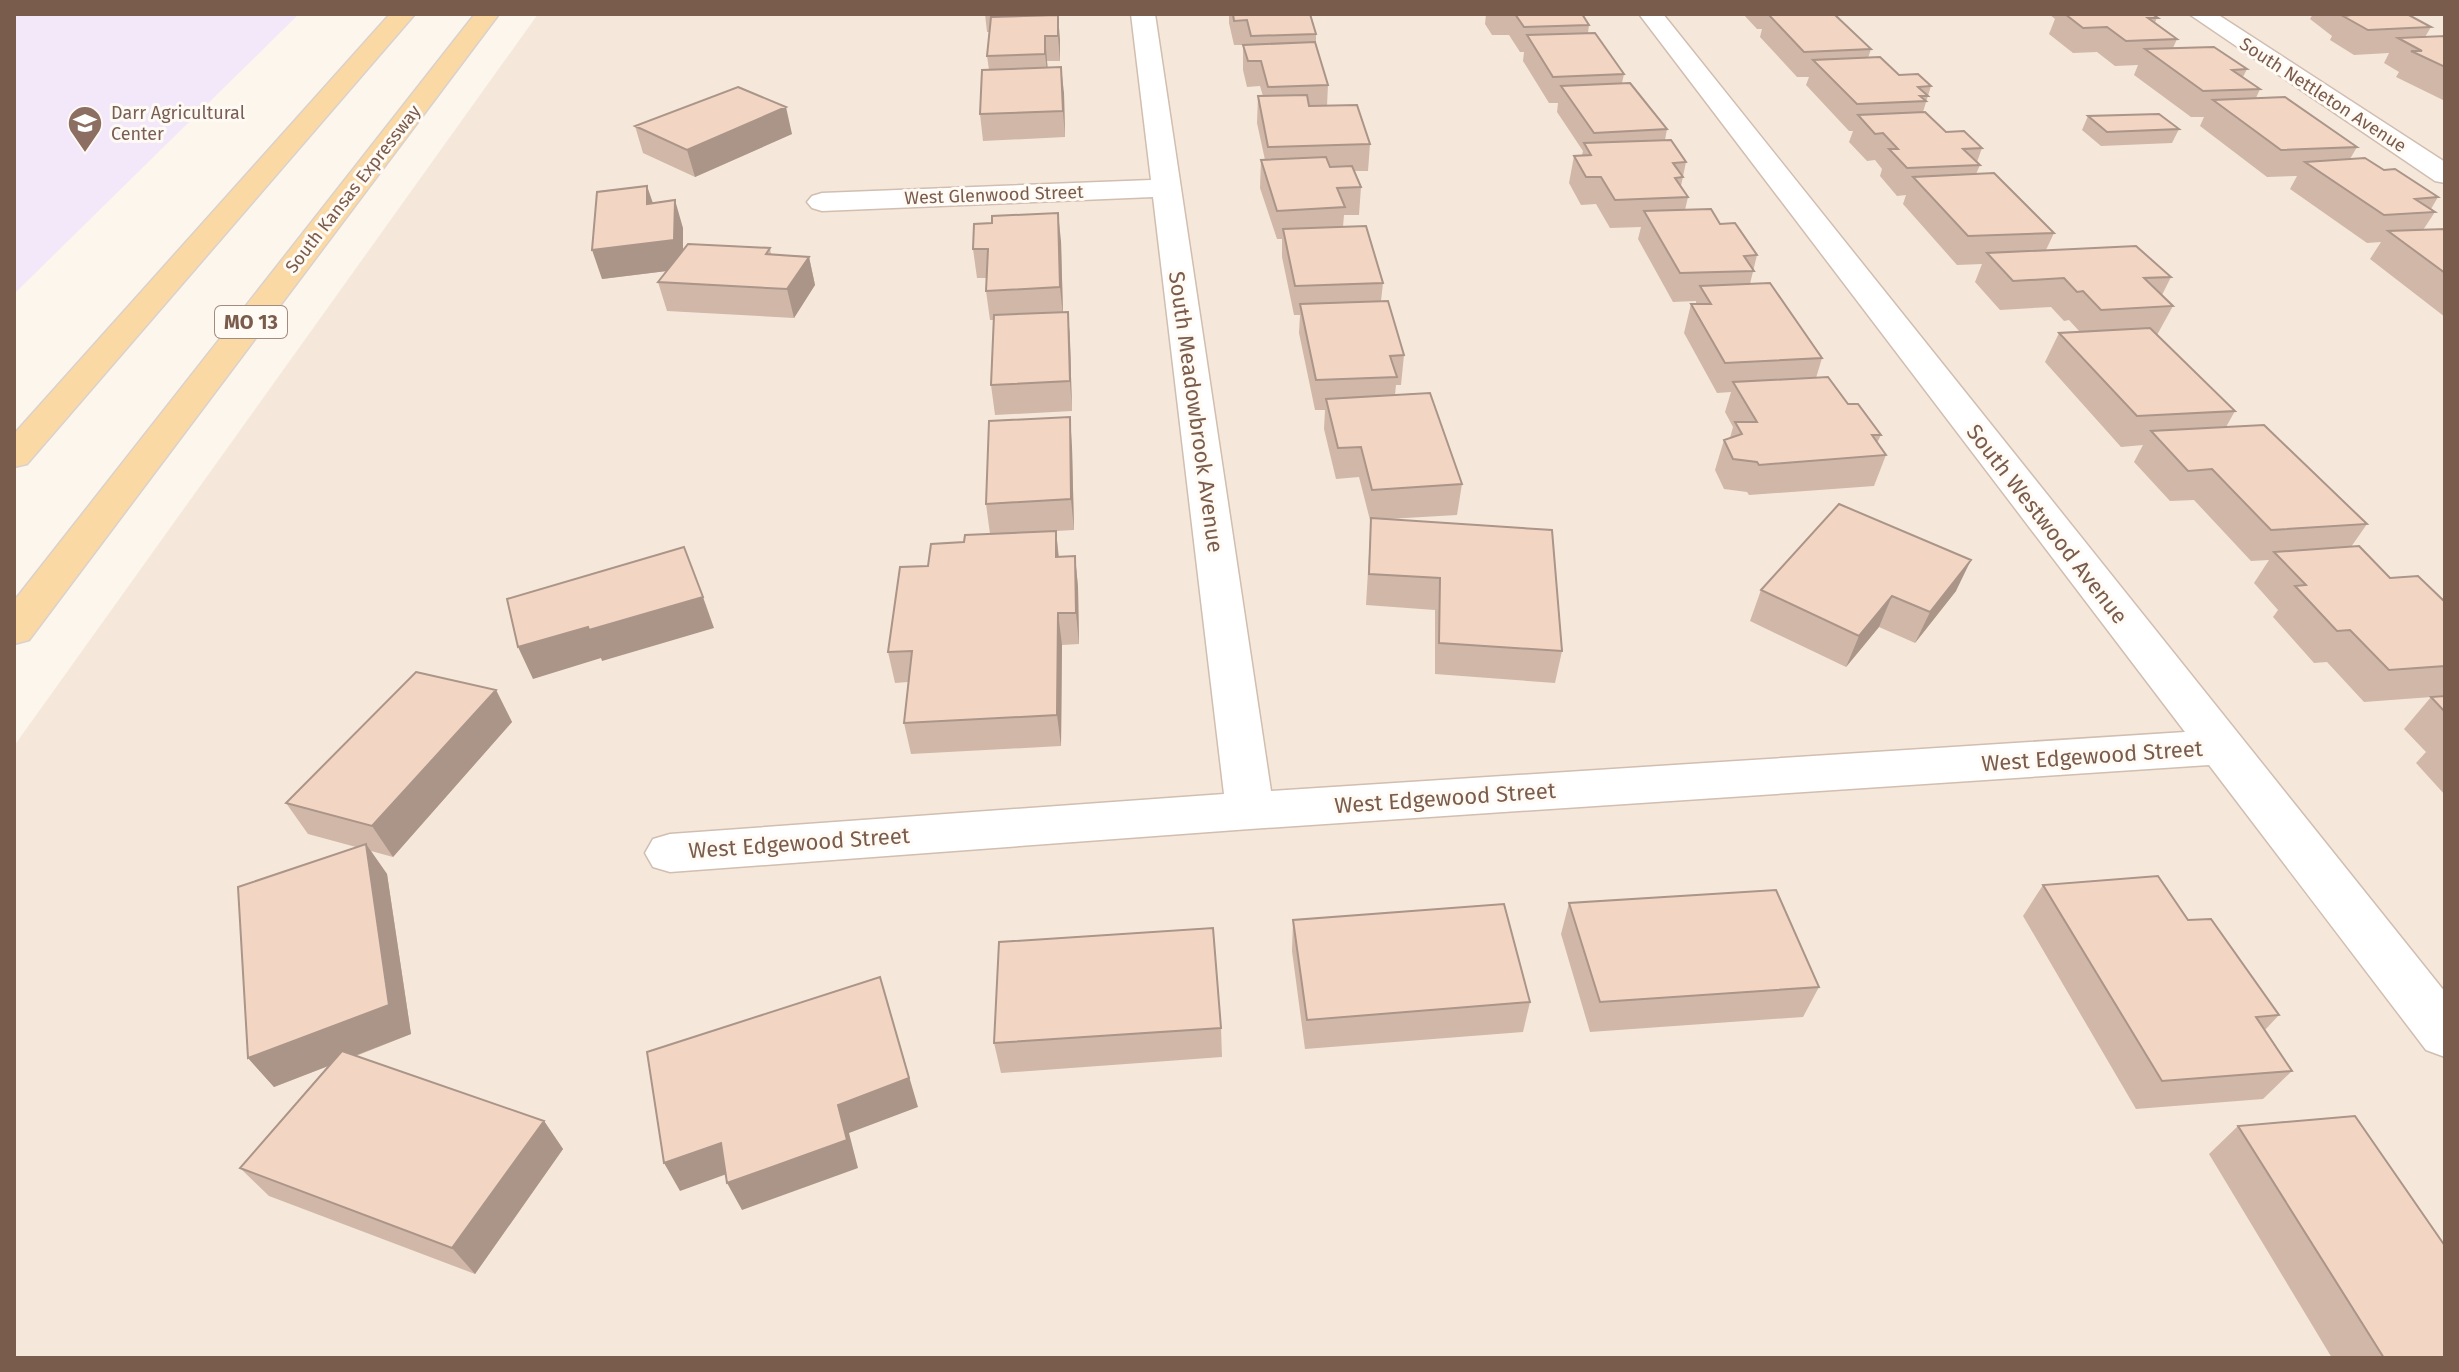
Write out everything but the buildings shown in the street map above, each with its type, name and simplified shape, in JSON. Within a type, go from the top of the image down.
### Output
[{"type":"main road","points":[[14,456],[403,14]]},
{"type":"main road","name":"South Kansas Expressway","points":[[14,630],[487,14]]},
{"type":"street","name":"South Meadowbrook Avenue","points":[[1143,14],[1250,811]]},
{"type":"street","name":"South Westwood Avenue","points":[[1651,14],[2445,1033]]},
{"type":"street","name":"South Nettleton Avenue","points":[[2201,14],[2445,175]]},
{"type":"street","name":"West Glenwood Street","points":[[822,202],[1166,188]]},
{"type":"street","name":"West Edgewood Street","points":[[670,853],[2221,747]]},
{"type":"shaded area","name":"Darr Agricultural Center","points":[[14,14],[299,14],[14,294]]},
{"type":"shaded area","points":[[538,14],[2445,14],[2445,1358],[14,1358],[14,746]]},
{"type":"place","name":"Darr Agricultural Center","points":[[85,154]]}]
